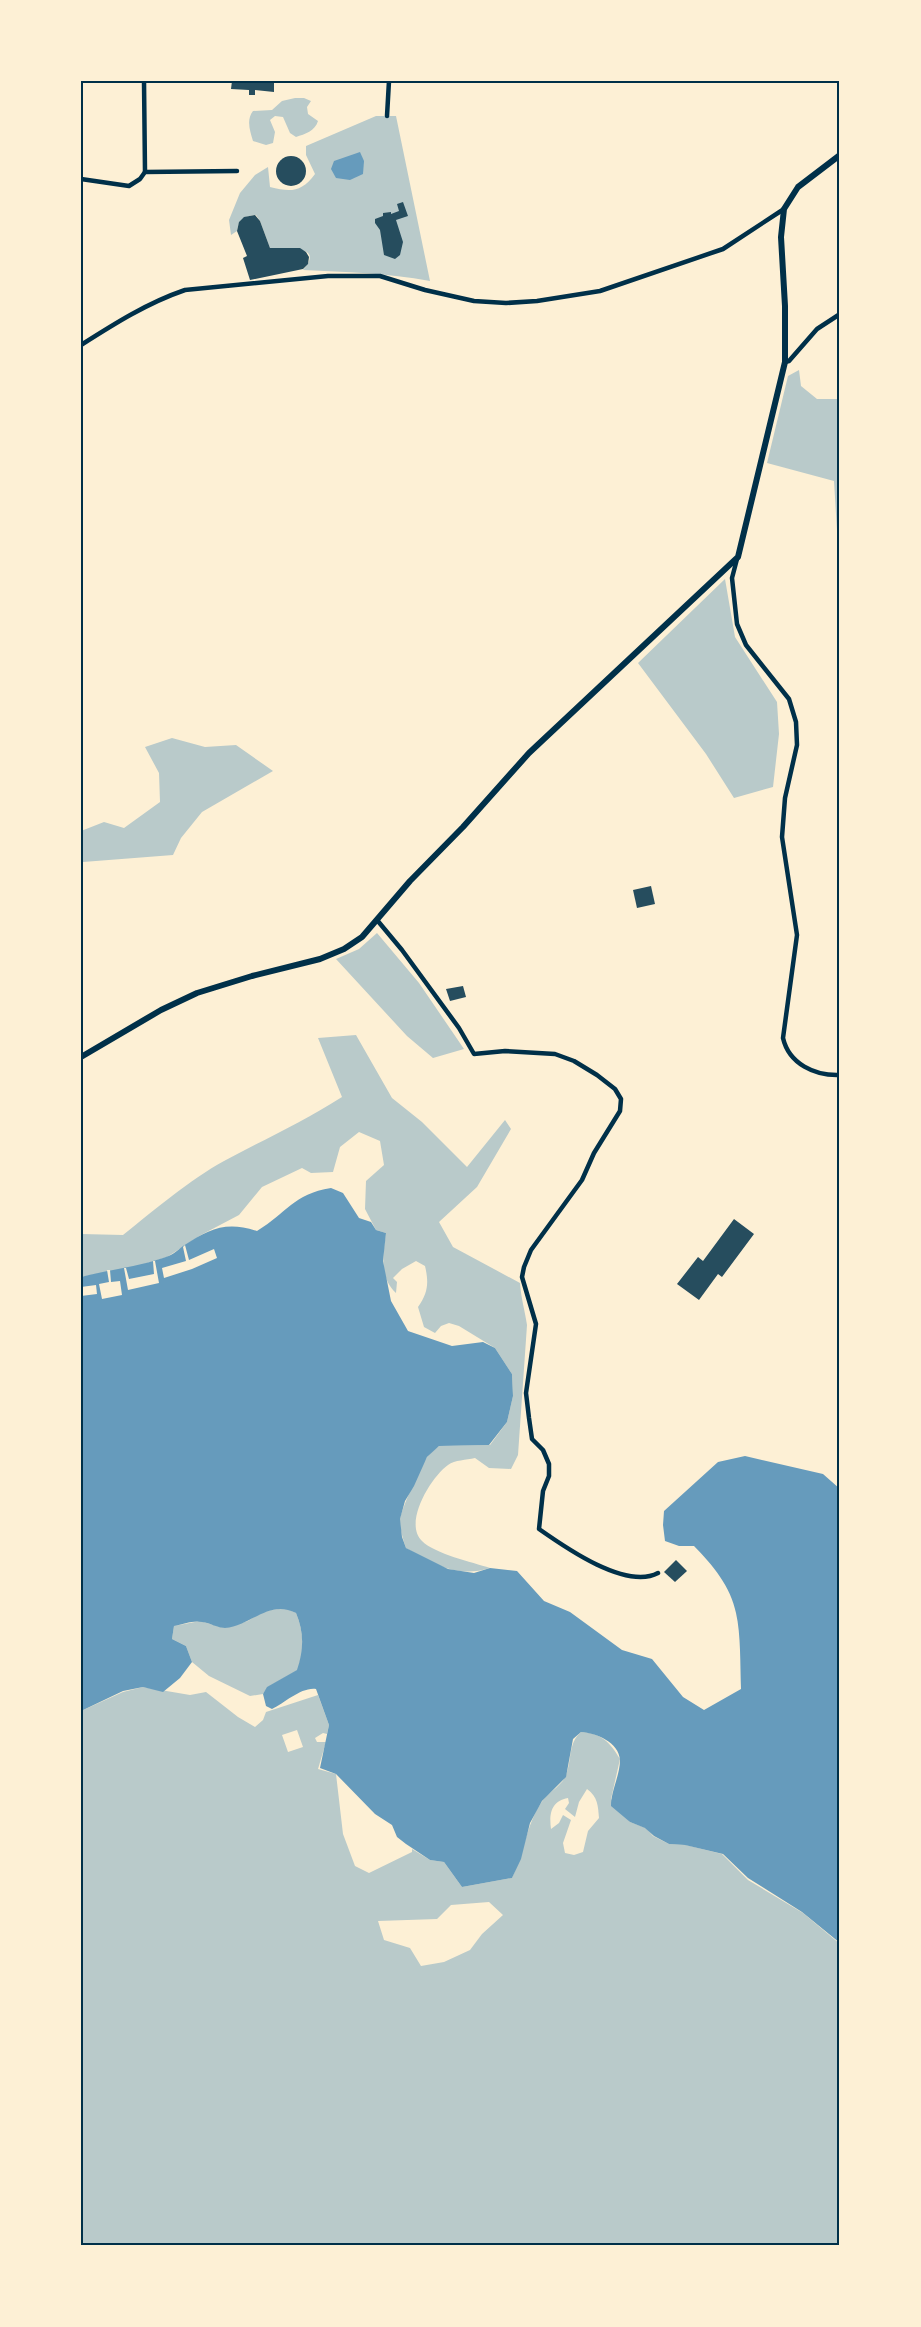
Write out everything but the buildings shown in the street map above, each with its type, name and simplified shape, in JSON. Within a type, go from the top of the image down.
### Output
[{"type":"street","points":[[81,179],[129,186],[140,179],[145,172],[144,81]]},
{"type":"street","points":[[387,116],[389,81]]},
{"type":"street","points":[[81,345],[128,316],[185,290],[328,276],[380,276],[425,290],[474,301],[506,303],[537,301],[600,291],[723,249],[784,208],[798,188],[840,154]]},
{"type":"street","points":[[145,172],[237,171]]},
{"type":"street","points":[[784,208],[781,237],[785,362],[732,578],[737,624],[746,645],[789,699],[796,722],[797,745],[785,798],[782,837],[797,935],[783,1038],[786,1051],[800,1065],[816,1073],[840,1075]]},
{"type":"street","points":[[785,362],[789,361],[817,329],[840,314]]},
{"type":"street","points":[[81,1057],[161,1010],[197,993],[320,959],[344,950],[362,937],[410,881],[530,753],[738,557]]},
{"type":"street","points":[[377,920],[453,1019],[474,1054],[505,1051],[555,1054],[574,1061],[615,1089],[621,1099],[620,1111],[594,1154],[582,1180],[531,1250],[524,1267],[522,1278],[537,1324],[526,1393],[532,1439],[543,1450],[549,1464],[549,1476],[543,1491],[539,1529],[568,1550],[604,1568],[634,1577],[658,1573]]},
{"type":"shaded area","points":[[295,98],[311,101],[307,107],[308,114],[318,121],[315,127],[296,137],[290,133],[283,117],[275,116],[270,120],[275,132],[273,143],[266,145],[253,141],[249,122],[253,111],[272,110],[282,101]]},
{"type":"shaded area","points":[[376,116],[396,116],[430,281],[351,272],[303,270],[310,255],[300,250],[270,248],[256,215],[243,219],[237,231],[231,235],[229,220],[240,193],[255,175],[268,167],[270,187],[284,190],[300,188],[315,174],[306,155],[306,146]]},
{"type":"shaded area","points":[[799,370],[801,386],[817,399],[837,399],[840,396],[840,549],[838,547],[834,481],[767,463],[788,376]]},
{"type":"shaded area","points":[[725,579],[735,637],[777,702],[779,734],[773,787],[734,798],[706,754],[638,663]]},
{"type":"shaded area","points":[[172,738],[205,747],[236,745],[273,771],[202,812],[181,838],[173,855],[83,862],[81,867],[81,831],[104,822],[124,828],[160,802],[159,773],[145,747]]},
{"type":"shaded area","points":[[377,933],[419,983],[464,1049],[433,1058],[407,1036],[336,959],[359,949]]},
{"type":"shaded area","points":[[356,1035],[392,1098],[422,1122],[467,1167],[505,1120],[511,1129],[477,1187],[439,1222],[453,1247],[520,1283],[527,1325],[518,1455],[511,1469],[489,1468],[475,1458],[448,1465],[427,1490],[417,1512],[416,1523],[417,1533],[428,1546],[444,1554],[490,1568],[479,1571],[457,1571],[446,1568],[406,1548],[400,1520],[412,1488],[430,1453],[439,1446],[490,1445],[507,1422],[513,1396],[512,1374],[495,1348],[459,1326],[449,1323],[441,1326],[435,1333],[424,1327],[418,1307],[427,1288],[425,1266],[416,1261],[402,1269],[393,1278],[397,1282],[396,1293],[387,1280],[384,1265],[386,1233],[376,1230],[365,1209],[366,1181],[384,1165],[380,1141],[359,1132],[340,1147],[333,1172],[311,1173],[302,1168],[262,1187],[239,1215],[201,1235],[167,1257],[138,1266],[81,1277],[81,1234],[123,1235],[211,1168],[342,1097],[318,1038]]},
{"type":"shaded area","points":[[286,1608],[296,1613],[301,1627],[302,1648],[298,1670],[268,1687],[263,1694],[250,1696],[209,1676],[192,1662],[186,1646],[172,1639],[174,1626],[200,1621],[224,1628],[248,1621],[263,1611]]},
{"type":"shaded area","points":[[143,1687],[190,1695],[206,1692],[255,1727],[263,1720],[266,1712],[318,1695],[329,1725],[327,1734],[323,1733],[315,1738],[317,1742],[326,1742],[318,1769],[336,1774],[343,1834],[355,1866],[369,1873],[412,1852],[412,1849],[430,1860],[444,1862],[462,1887],[512,1878],[536,1812],[544,1799],[566,1775],[572,1746],[577,1736],[581,1732],[599,1736],[620,1759],[611,1799],[630,1822],[646,1828],[653,1836],[669,1844],[686,1845],[722,1854],[748,1880],[803,1913],[840,1944],[840,2246],[81,2246],[81,1711],[123,1692]],"holes":[[[297,1730],[303,1747],[288,1752],[282,1735]],[[587,1789],[591,1792],[598,1806],[599,1818],[588,1831],[583,1852],[574,1855],[565,1853],[563,1843],[571,1820],[563,1815],[559,1823],[551,1829],[550,1818],[555,1805],[568,1798],[569,1803],[565,1809],[575,1817],[579,1802]],[[489,1902],[503,1915],[482,1934],[470,1950],[444,1962],[421,1966],[410,1948],[384,1940],[378,1921],[437,1919],[451,1905]]]},
{"type":"water","points":[[360,152],[364,161],[363,174],[350,180],[336,178],[331,169],[334,161]]},
{"type":"water","points":[[331,1188],[343,1193],[359,1218],[371,1222],[376,1230],[386,1233],[383,1261],[391,1301],[408,1331],[452,1346],[483,1342],[495,1348],[512,1374],[513,1396],[507,1422],[489,1445],[439,1446],[427,1457],[405,1501],[400,1519],[406,1548],[448,1569],[474,1573],[490,1568],[517,1571],[544,1601],[570,1612],[622,1650],[652,1659],[683,1697],[704,1710],[741,1689],[738,1622],[730,1594],[720,1576],[707,1560],[694,1546],[679,1546],[665,1541],[664,1511],[718,1462],[745,1456],[823,1474],[840,1489],[840,1943],[802,1912],[748,1878],[723,1854],[685,1845],[669,1844],[645,1828],[630,1822],[611,1806],[620,1766],[616,1748],[600,1737],[581,1732],[573,1739],[566,1777],[542,1801],[530,1823],[521,1859],[512,1878],[462,1887],[444,1862],[430,1860],[406,1844],[397,1837],[392,1825],[375,1814],[336,1774],[320,1768],[329,1725],[316,1689],[305,1690],[272,1709],[266,1706],[263,1694],[267,1687],[297,1670],[301,1655],[302,1634],[296,1613],[277,1609],[225,1628],[199,1622],[174,1626],[172,1639],[186,1646],[192,1662],[180,1678],[163,1692],[143,1687],[123,1691],[81,1711],[81,1277],[166,1257],[201,1235],[218,1228],[236,1227],[257,1231],[299,1199]]},
{"type":"pier","points":[[185,1245],[189,1260],[214,1249],[217,1258],[164,1278],[162,1268],[186,1261],[183,1247]]},
{"type":"pier","points":[[153,1261],[155,1261],[159,1283],[128,1290],[124,1268],[126,1268],[129,1279],[154,1274]]},
{"type":"pier","points":[[107,1270],[110,1270],[111,1282],[120,1281],[122,1295],[102,1299],[99,1284],[109,1282]]},
{"type":"pier","points":[[96,1285],[97,1294],[81,1296],[81,1287]]}]
